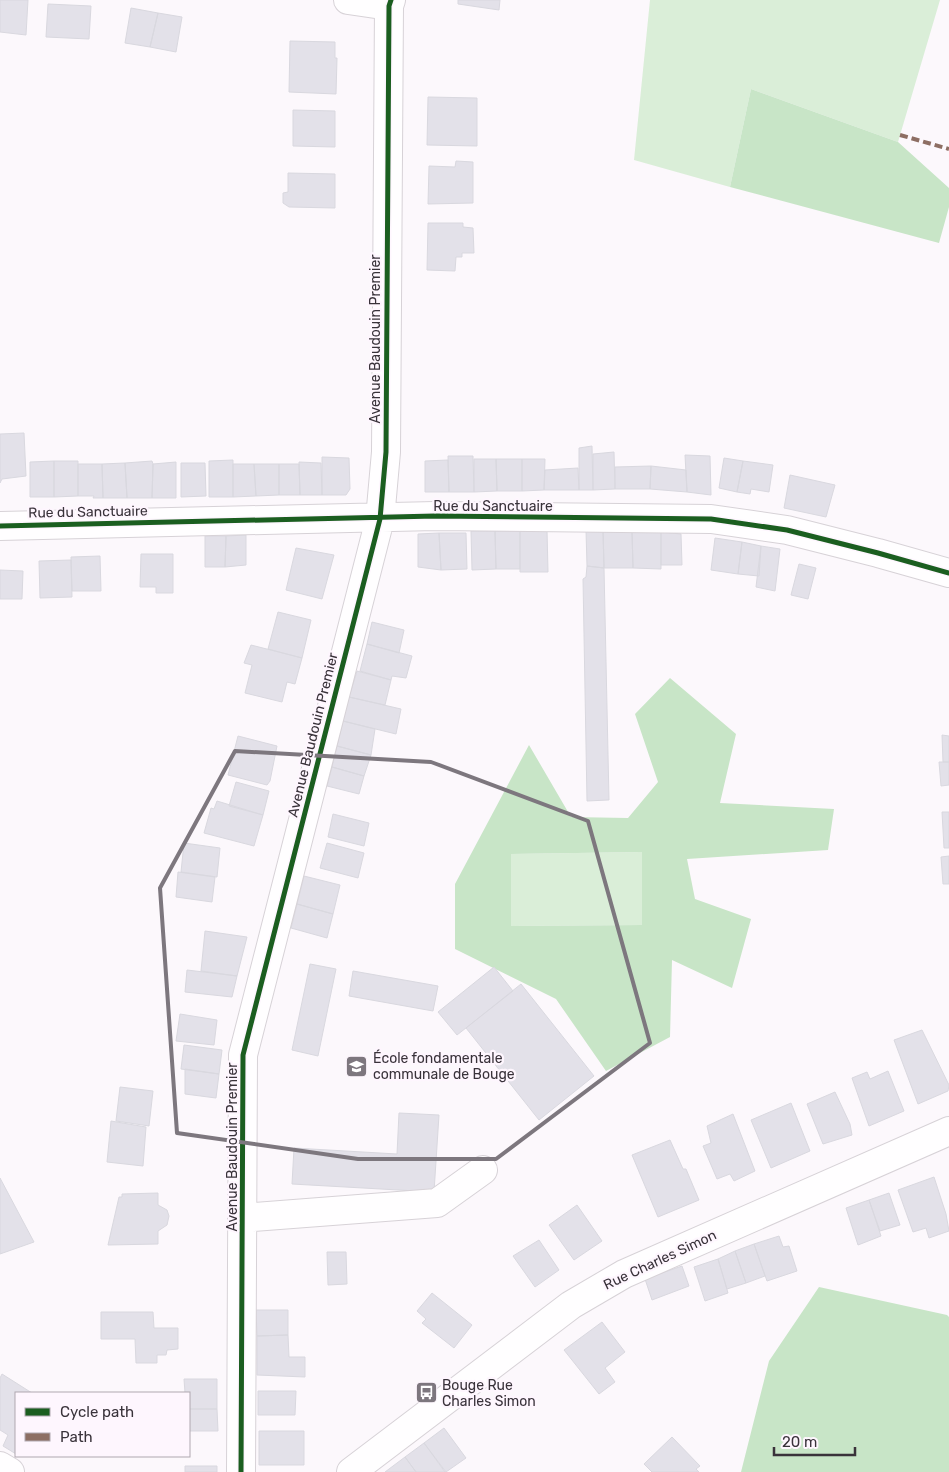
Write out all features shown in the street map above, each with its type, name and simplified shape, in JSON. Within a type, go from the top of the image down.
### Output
[{"type":"street","points":[[348,0],[390,3]]},
{"type":"street","name":"Avenue Baudouin Premier","points":[[242,1472],[244,1055],[380,519],[386,452],[390,3]]},
{"type":"street","name":"Rue du Sanctuaire","points":[[0,526],[328,518],[380,519],[436,516],[711,520],[787,530],[878,553],[949,574]]},
{"type":"street","name":"Rue Charles Simon","points":[[351,1472],[571,1305],[624,1274],[949,1132]]},
{"type":"street","points":[[242,1218],[437,1203],[483,1170]]},
{"type":"street","points":[[0,1466],[10,1472]]},
{"type":"highlighted area","points":[[235,751],[431,762],[588,821],[650,1043],[496,1159],[358,1159],[177,1133],[160,888]]},
{"type":"green space","points":[[650,0],[940,0],[898,142],[751,89],[730,187],[634,160]]},
{"type":"green space","points":[[751,89],[898,142],[949,188],[949,207],[939,243],[730,187]]},
{"type":"green space","points":[[670,678],[736,734],[720,803],[834,809],[828,850],[687,859],[695,899],[751,919],[732,988],[672,960],[670,1037],[606,1071],[556,999],[455,949],[455,884],[529,745],[571,817],[628,818],[658,782],[635,714]],"holes":[[[642,852],[642,925],[511,926],[511,854]]]},
{"type":"green space","points":[[642,852],[643,925],[511,926],[510,854]]},
{"type":"green space","points":[[819,1287],[949,1317],[949,1472],[741,1472],[769,1361]]},
{"type":"building","points":[[0,0],[28,0],[26,35],[0,32]]},
{"type":"building","points":[[458,0],[500,0],[499,10],[458,4]]},
{"type":"building","points":[[48,4],[91,6],[89,39],[46,37]]},
{"type":"building","points":[[131,8],[158,13],[150,47],[125,43]]},
{"type":"building","points":[[158,13],[182,17],[176,52],[150,47]]},
{"type":"building","points":[[290,41],[335,42],[335,58],[337,58],[336,94],[289,92]]},
{"type":"building","points":[[428,97],[477,98],[477,146],[427,145]]},
{"type":"building","points":[[293,110],[335,111],[335,147],[293,146]]},
{"type":"building","points":[[456,161],[473,162],[473,203],[428,204],[429,166],[455,167]]},
{"type":"building","points":[[288,173],[335,174],[335,208],[289,207],[283,203],[283,193],[288,192]]},
{"type":"building","points":[[428,223],[463,223],[463,227],[473,228],[474,253],[462,253],[462,257],[456,257],[455,271],[427,270]]},
{"type":"building","points":[[24,433],[26,476],[2,479],[0,483],[0,434]]},
{"type":"building","points":[[592,446],[593,490],[579,490],[579,448]]},
{"type":"building","points":[[614,452],[615,489],[593,490],[593,454]]},
{"type":"building","points":[[685,455],[710,456],[711,495],[687,492]]},
{"type":"building","points":[[448,456],[473,456],[474,492],[449,492]]},
{"type":"building","points":[[322,457],[349,458],[350,489],[346,495],[322,495]]},
{"type":"building","points":[[724,458],[743,461],[737,492],[719,488]]},
{"type":"building","points":[[474,459],[496,459],[497,491],[474,492]]},
{"type":"building","points":[[496,459],[522,459],[522,491],[497,491]]},
{"type":"building","points":[[522,459],[545,459],[544,490],[522,491]]},
{"type":"building","points":[[233,460],[233,497],[209,497],[209,461]]},
{"type":"building","points":[[448,460],[449,492],[425,492],[425,461]]},
{"type":"building","points":[[54,461],[54,497],[30,497],[30,462]]},
{"type":"building","points":[[54,461],[78,461],[78,496],[54,497]]},
{"type":"building","points":[[152,461],[152,498],[127,498],[125,463]]},
{"type":"building","points":[[743,461],[773,465],[769,492],[751,489],[750,494],[737,492]]},
{"type":"building","points":[[176,462],[176,498],[152,498],[153,464]]},
{"type":"building","points":[[299,462],[321,463],[322,495],[300,495]]},
{"type":"building","points":[[125,463],[127,498],[103,498],[102,464]]},
{"type":"building","points":[[181,463],[205,463],[206,496],[181,497]]},
{"type":"building","points":[[78,464],[102,464],[103,498],[78,496]]},
{"type":"building","points":[[233,464],[254,464],[256,496],[233,497]]},
{"type":"building","points":[[254,464],[279,464],[279,495],[256,496]]},
{"type":"building","points":[[279,464],[299,464],[300,495],[279,495]]},
{"type":"building","points":[[651,466],[650,489],[615,489],[615,467]]},
{"type":"building","points":[[651,466],[686,470],[687,492],[650,489]]},
{"type":"building","points":[[578,468],[579,490],[544,490],[545,470]]},
{"type":"building","points":[[790,475],[835,485],[826,517],[784,508]]},
{"type":"building","points":[[547,530],[548,572],[520,572],[520,531]]},
{"type":"building","points":[[586,530],[603,530],[604,568],[587,566]]},
{"type":"building","points":[[603,530],[632,531],[633,568],[604,568]]},
{"type":"building","points":[[471,531],[495,531],[496,569],[472,570]]},
{"type":"building","points":[[495,531],[520,531],[520,569],[496,569]]},
{"type":"building","points":[[632,531],[661,532],[661,569],[633,568]]},
{"type":"building","points":[[661,532],[681,534],[682,565],[661,565]]},
{"type":"building","points":[[439,533],[441,570],[418,567],[418,534]]},
{"type":"building","points":[[439,533],[466,533],[467,569],[441,570]]},
{"type":"building","points":[[246,535],[246,565],[225,567],[226,536]]},
{"type":"building","points":[[205,536],[226,536],[225,567],[205,567]]},
{"type":"building","points":[[715,538],[742,542],[738,574],[711,570]]},
{"type":"building","points":[[742,542],[761,546],[759,576],[738,574]]},
{"type":"building","points":[[761,546],[780,549],[775,591],[756,587]]},
{"type":"building","points":[[296,548],[334,555],[322,599],[286,590]]},
{"type":"building","points":[[141,554],[173,554],[173,593],[156,593],[156,587],[140,587]]},
{"type":"building","points":[[100,556],[101,591],[72,591],[71,557]]},
{"type":"building","points":[[71,560],[72,597],[40,598],[39,561]]},
{"type":"building","points":[[799,564],[816,568],[808,599],[791,595]]},
{"type":"building","points":[[587,566],[604,568],[609,800],[587,801],[583,579],[586,577]]},
{"type":"building","points":[[0,570],[23,571],[22,599],[0,599]]},
{"type":"building","points":[[278,612],[311,620],[302,658],[268,649]]},
{"type":"building","points":[[372,622],[404,630],[399,653],[367,644]]},
{"type":"building","points":[[367,644],[412,656],[406,678],[392,676],[391,680],[360,671]]},
{"type":"building","points":[[251,645],[302,658],[295,684],[287,682],[282,702],[245,693],[252,665],[244,663]]},
{"type":"building","points":[[357,671],[391,680],[385,705],[349,697]]},
{"type":"building","points":[[349,697],[401,709],[396,734],[343,721]]},
{"type":"building","points":[[343,721],[375,729],[371,755],[337,746]]},
{"type":"building","points":[[942,735],[949,736],[949,762],[943,762]]},
{"type":"building","points":[[238,736],[277,746],[270,781],[267,785],[228,775]]},
{"type":"building","points":[[337,746],[371,755],[364,776],[332,767]]},
{"type":"building","points":[[939,762],[949,762],[949,785],[941,786]]},
{"type":"building","points":[[332,767],[364,776],[359,794],[327,786]]},
{"type":"building","points":[[236,782],[269,791],[263,815],[229,806]]},
{"type":"building","points":[[217,801],[263,815],[254,846],[204,833],[211,808],[214,809]]},
{"type":"building","points":[[942,812],[949,812],[949,848],[944,848]]},
{"type":"building","points":[[333,814],[369,823],[364,846],[328,837]]},
{"type":"building","points":[[184,843],[220,848],[217,877],[181,872]]},
{"type":"building","points":[[327,843],[364,853],[358,878],[320,868]]},
{"type":"building","points":[[949,856],[949,884],[943,884],[941,857]]},
{"type":"building","points":[[178,872],[215,877],[212,902],[176,897]]},
{"type":"building","points":[[304,876],[340,885],[333,914],[297,904]]},
{"type":"building","points":[[297,904],[333,914],[327,938],[291,928]]},
{"type":"building","points":[[205,931],[247,937],[237,976],[201,971]]},
{"type":"building","points":[[310,964],[336,969],[318,1056],[292,1050]]},
{"type":"building","points":[[494,967],[513,991],[457,1035],[438,1012]]},
{"type":"building","points":[[187,970],[237,976],[232,997],[185,992]]},
{"type":"building","points":[[353,971],[438,986],[433,1011],[349,996]]},
{"type":"building","points":[[521,984],[594,1076],[539,1120],[466,1028]]},
{"type":"building","points":[[180,1014],[217,1020],[214,1045],[176,1041]]},
{"type":"building","points":[[922,1030],[949,1085],[948,1091],[918,1104],[894,1040]]},
{"type":"building","points":[[184,1045],[222,1050],[219,1074],[181,1069]]},
{"type":"building","points":[[185,1069],[219,1074],[216,1098],[185,1094]]},
{"type":"building","points":[[888,1071],[904,1111],[869,1126],[852,1078],[867,1072],[870,1079]]},
{"type":"building","points":[[120,1087],[153,1091],[149,1126],[116,1121]]},
{"type":"building","points":[[835,1092],[850,1124],[852,1135],[823,1144],[807,1104]]},
{"type":"building","points":[[791,1103],[810,1151],[771,1168],[751,1120]]},
{"type":"building","points":[[399,1113],[439,1115],[434,1192],[292,1184],[294,1148],[397,1154]]},
{"type":"building","points":[[733,1114],[755,1171],[734,1181],[730,1174],[717,1179],[703,1146],[711,1143],[707,1126]]},
{"type":"building","points":[[111,1121],[146,1127],[143,1166],[107,1162]]},
{"type":"building","points":[[670,1140],[683,1169],[686,1169],[699,1200],[658,1217],[632,1155]]},
{"type":"building","points":[[934,1177],[946,1214],[949,1231],[929,1238],[926,1228],[913,1232],[898,1190]]},
{"type":"building","points":[[0,1178],[34,1242],[0,1254]]},
{"type":"building","points":[[158,1193],[158,1205],[167,1210],[169,1216],[167,1225],[158,1231],[158,1244],[108,1245],[119,1197],[122,1197],[122,1194]]},
{"type":"building","points":[[889,1193],[900,1225],[880,1231],[869,1200]]},
{"type":"building","points":[[869,1200],[881,1236],[858,1245],[846,1208]]},
{"type":"building","points":[[577,1205],[602,1241],[574,1260],[549,1225]]},
{"type":"building","points":[[779,1236],[783,1247],[789,1246],[797,1271],[767,1281],[754,1244]]},
{"type":"building","points":[[539,1240],[559,1270],[535,1287],[513,1256]]},
{"type":"building","points":[[754,1244],[765,1276],[746,1283],[735,1251]]},
{"type":"building","points":[[735,1251],[746,1283],[727,1289],[718,1259]]},
{"type":"building","points":[[327,1252],[346,1252],[347,1284],[328,1285]]},
{"type":"building","points":[[718,1259],[728,1293],[705,1301],[694,1267]]},
{"type":"building","points":[[682,1266],[689,1286],[652,1300],[645,1279]]},
{"type":"building","points":[[432,1293],[472,1325],[454,1348],[422,1323],[426,1319],[417,1311]]},
{"type":"building","points":[[256,1310],[288,1310],[288,1335],[257,1336]]},
{"type":"building","points":[[101,1312],[153,1312],[154,1328],[178,1328],[178,1349],[167,1350],[166,1355],[157,1355],[157,1363],[136,1363],[135,1339],[101,1339]]},
{"type":"building","points":[[602,1322],[625,1352],[605,1368],[615,1382],[599,1394],[564,1350]]},
{"type":"building","points":[[288,1335],[289,1357],[305,1357],[305,1377],[257,1375],[257,1336]]},
{"type":"building","points":[[2,1374],[30,1392],[15,1392],[15,1453],[3,1446],[8,1435],[0,1430],[0,1378]]},
{"type":"building","points":[[184,1379],[217,1379],[217,1409],[190,1409],[190,1392],[185,1392]]},
{"type":"building","points":[[258,1391],[296,1391],[295,1415],[258,1415]]},
{"type":"building","points":[[190,1409],[217,1409],[218,1431],[190,1431]]},
{"type":"building","points":[[444,1428],[466,1458],[446,1472],[424,1443]]},
{"type":"building","points":[[259,1431],[304,1431],[304,1465],[259,1465]]},
{"type":"building","points":[[672,1437],[700,1466],[696,1469],[699,1472],[652,1472],[644,1464]]},
{"type":"building","points":[[424,1443],[445,1472],[416,1472],[405,1457]]},
{"type":"building","points":[[405,1457],[416,1472],[385,1472]]},
{"type":"building","points":[[185,1466],[217,1466],[217,1472],[185,1472]]},
{"type":"marked path","points":[[900,135],[949,149]]},
{"type":"cycle path","points":[[241,1472],[243,1055],[380,519],[386,452],[389,6],[391,0]]},
{"type":"cycle path","points":[[0,526],[435,516],[711,519],[787,530],[949,573]]},
{"type":"place","name":"École fondamentale communale de Bouge","points":[[357,1066]]},
{"type":"place","name":"Bouge Rue Charles Simon","points":[[426,1393]]}]
